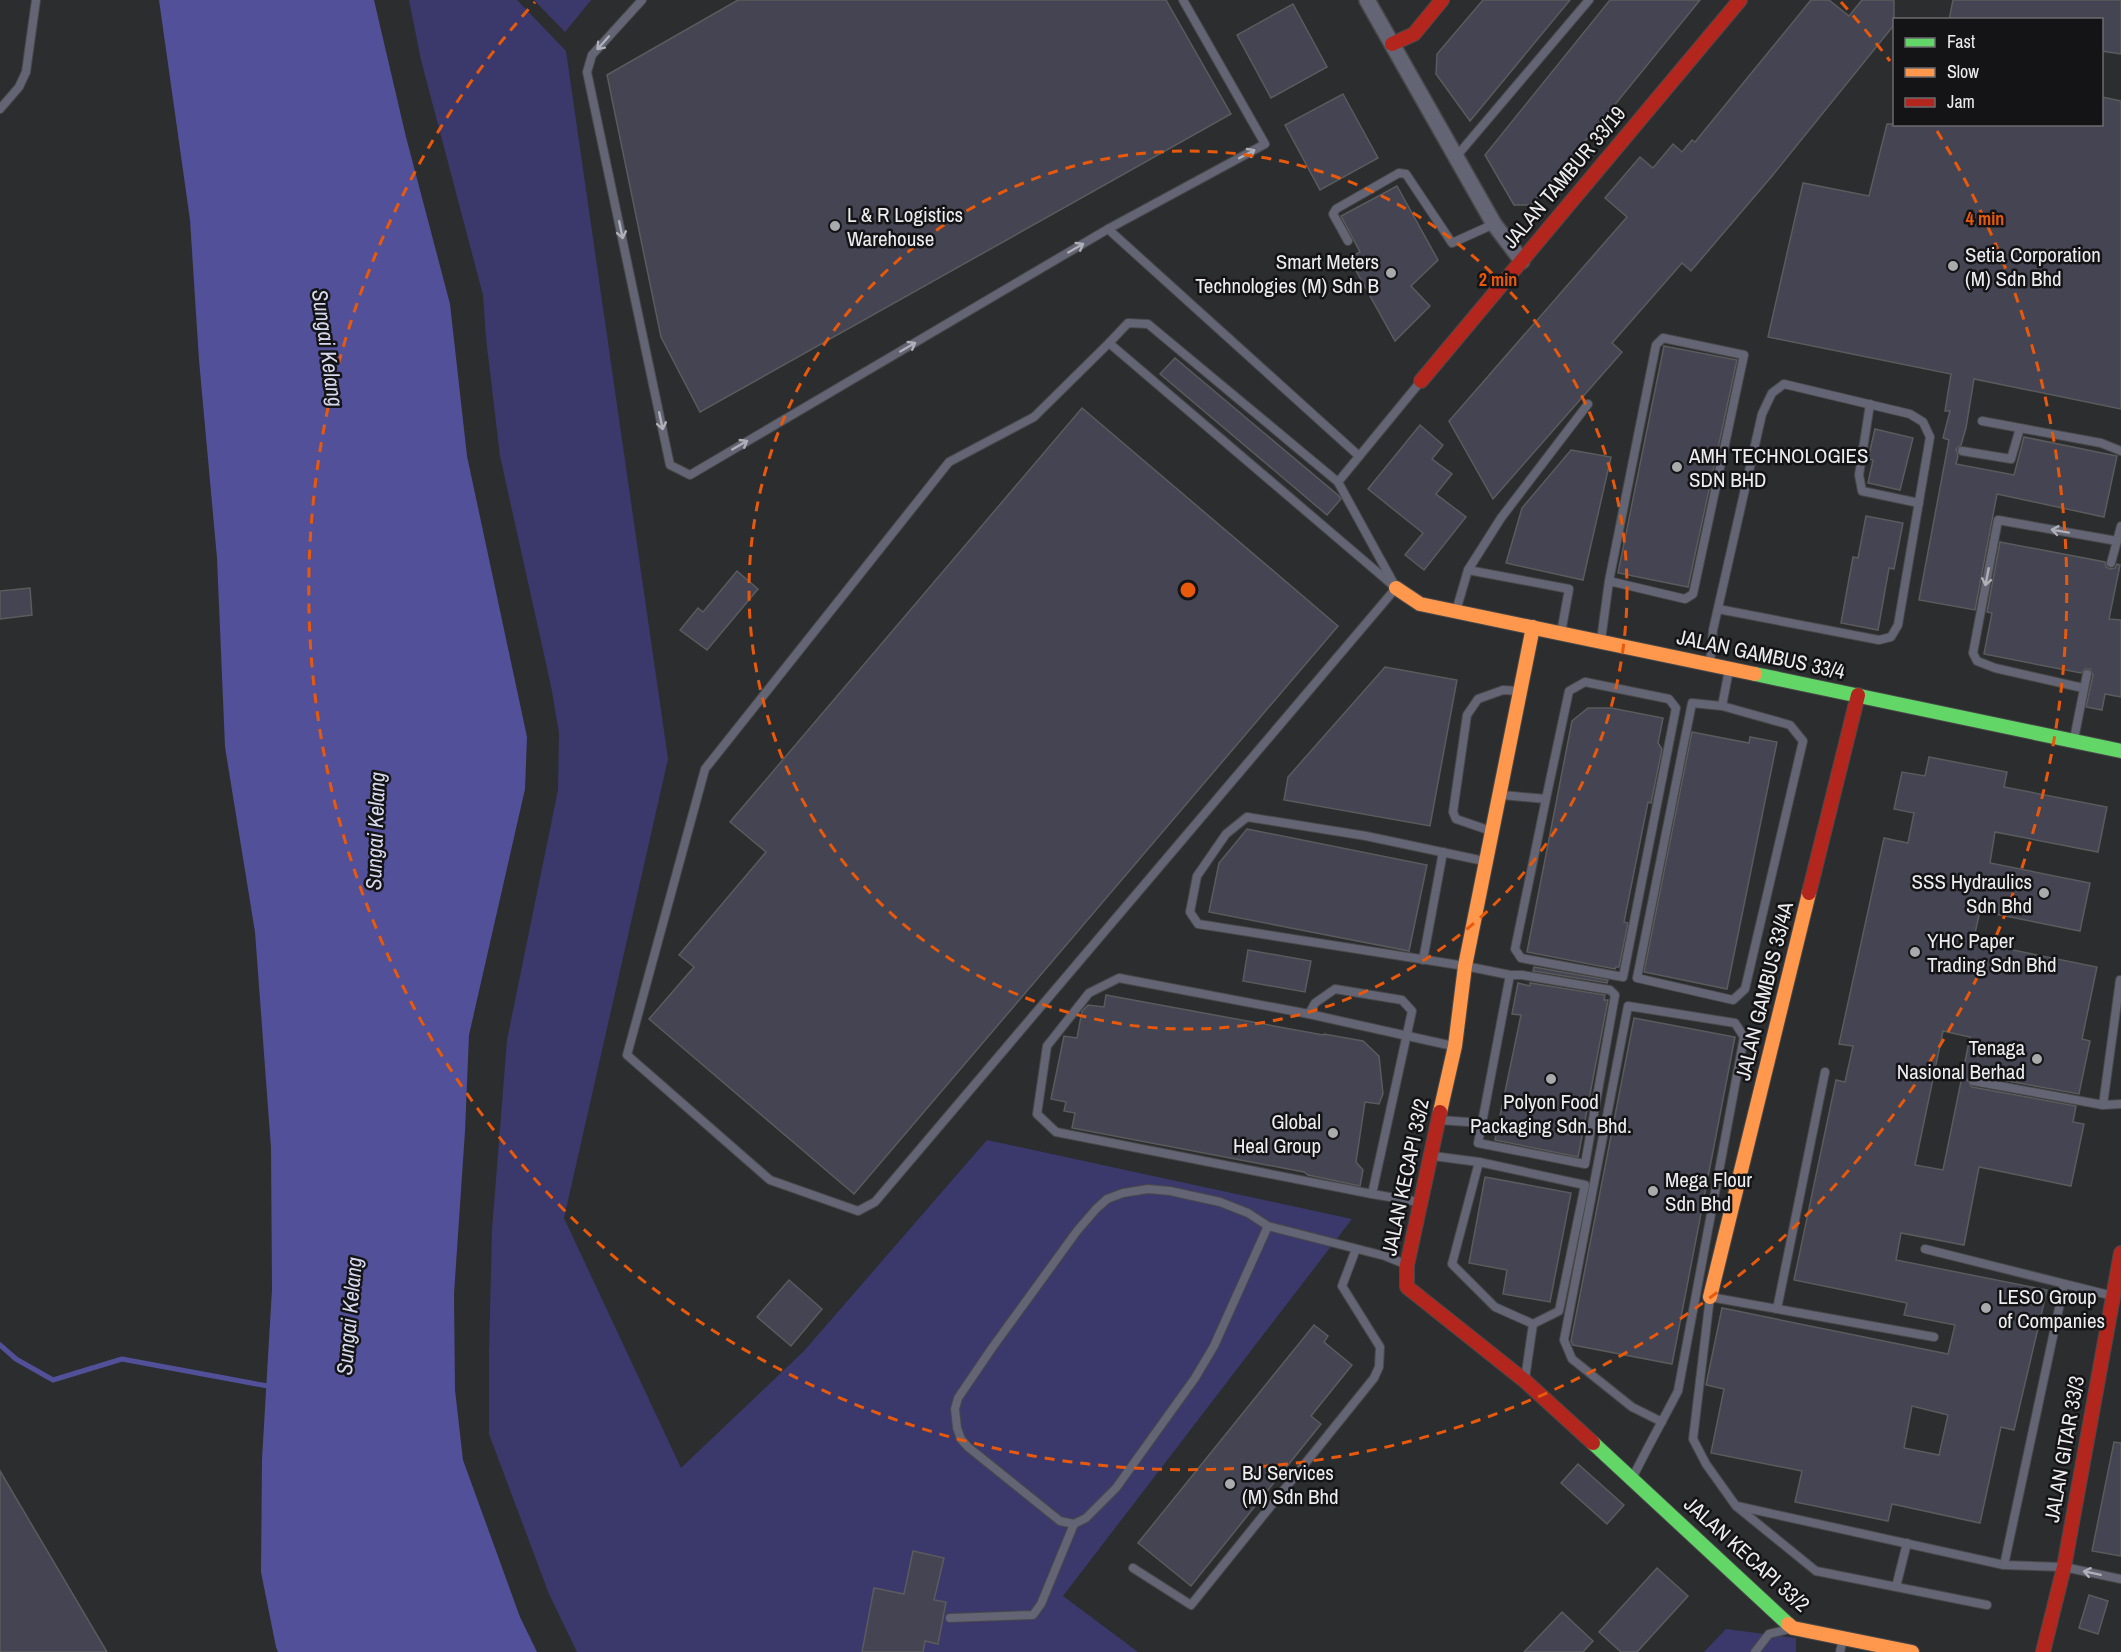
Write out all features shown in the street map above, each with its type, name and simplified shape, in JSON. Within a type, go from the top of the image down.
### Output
[{"type":"street","points":[[1367,0],[1494,224],[1522,261]]},
{"type":"street","points":[[1392,44],[1414,34],[1442,0]]},
{"type":"street","name":"JALAN TAMBUR 33/19","points":[[1420,381],[1740,0]]},
{"type":"street","name":"JALAN GAMBUS 33/4","points":[[1396,588],[1420,604],[2121,751]]},
{"type":"street","name":"JALAN KECAPI 33/2","points":[[1533,627],[1465,966],[1455,1046],[1437,1119],[1407,1265],[1407,1287],[1525,1381],[1793,1628],[1912,1652]]},
{"type":"street","name":"JALAN GAMBUS 33/4A","points":[[1710,1297],[1858,695]]},
{"type":"street","name":"JALAN GITAR 33/3","points":[[2043,1652],[2064,1567],[2121,1253]]},
{"type":"lane","points":[[0,109],[19,87],[26,72],[36,0]]},
{"type":"lane","points":[[642,0],[592,55],[587,72],[670,465],[690,475],[1108,229],[1265,144],[1183,0]]},
{"type":"lane","points":[[1455,158],[1589,0]]},
{"type":"lane","points":[[1348,241],[1333,214],[1336,209],[1399,173],[1406,174],[1452,243],[1494,224]]},
{"type":"lane","points":[[1108,229],[1359,456]]},
{"type":"lane","points":[[1128,323],[1148,324],[1338,482],[1396,588],[875,1202],[858,1211],[770,1180],[627,1055],[705,769],[949,462],[1034,417],[1128,323]]},
{"type":"lane","points":[[1600,642],[1609,581],[1656,345],[1663,338],[1744,355],[1693,594],[1685,599],[1609,581]]},
{"type":"lane","points":[[1109,343],[1396,588]]},
{"type":"lane","points":[[1338,482],[1420,381]]},
{"type":"lane","points":[[1710,665],[1713,630],[1762,414],[1772,393],[1784,384],[1910,414],[1923,422],[1930,437],[1898,625],[1891,637],[1879,640],[1718,609]]},
{"type":"lane","points":[[1456,611],[1468,570],[1501,518],[1588,404]]},
{"type":"lane","points":[[1870,404],[1859,475],[1862,491],[1919,502]]},
{"type":"lane","points":[[1982,422],[2101,443],[2121,451]]},
{"type":"lane","points":[[1962,451],[2011,459],[2020,428]]},
{"type":"lane","points":[[2083,688],[1995,668],[1977,661],[1973,653],[1998,520],[2117,541]]},
{"type":"lane","points":[[2111,563],[2121,525]]},
{"type":"lane","points":[[1468,570],[1569,589],[1561,633]]},
{"type":"lane","points":[[1722,706],[1730,669]]},
{"type":"lane","points":[[2074,741],[2087,674]]},
{"type":"lane","points":[[1585,682],[1669,699],[1676,708],[1623,977],[1521,958],[1515,950],[1546,799],[1569,691],[1585,682]]},
{"type":"lane","points":[[1491,831],[1456,819],[1453,812],[1467,715],[1478,699],[1503,690],[1520,691]]},
{"type":"lane","points":[[1692,703],[1722,706],[1790,725],[1803,741],[1744,989],[1733,1000],[1637,978],[1692,703]]},
{"type":"lane","points":[[1499,794],[1546,799]]},
{"type":"lane","points":[[1485,861],[1366,836],[1247,817],[1226,834],[1197,876],[1190,912],[1198,924],[1610,990],[1615,995],[1585,1164],[1478,1143],[1510,975]]},
{"type":"lane","points":[[1423,960],[1443,852]]},
{"type":"lane","points":[[1420,1202],[1056,1132],[1037,1114],[1047,1046],[1089,993],[1119,978],[1309,1014],[1455,1046]]},
{"type":"lane","points":[[2103,1105],[2120,980]]},
{"type":"lane","points":[[1309,1014],[1315,1003],[1335,988],[1402,1000],[1412,1011],[1372,1194]]},
{"type":"lane","points":[[1632,1478],[1662,1422],[1678,1391],[1744,1037],[1735,1023],[1628,1006],[1564,1340],[1572,1359],[1632,1407],[1662,1422]]},
{"type":"lane","points":[[1777,1309],[1825,1072]]},
{"type":"lane","points":[[1973,1081],[2103,1105],[2121,1104]]},
{"type":"lane","points":[[1437,1119],[1482,1123]]},
{"type":"lane","points":[[1430,1155],[1479,1162],[1586,1185],[1560,1311],[1533,1324],[1494,1307],[1452,1264],[1479,1162]]},
{"type":"lane","points":[[1268,1226],[1214,1346],[1195,1378],[1116,1488],[1086,1518],[1074,1524],[1060,1521],[976,1455],[961,1439],[955,1409],[958,1398],[1077,1231],[1107,1199],[1123,1193],[1148,1189],[1170,1191],[1220,1202],[1248,1213],[1268,1226],[1384,1256],[1407,1265]]},
{"type":"lane","points":[[1133,1568],[1191,1605],[1374,1378],[1379,1367],[1380,1347],[1342,1286],[1356,1249]]},
{"type":"lane","points":[[1925,1250],[2114,1296]]},
{"type":"lane","points":[[2004,1565],[2064,1285]]},
{"type":"lane","points":[[1934,1337],[1710,1297],[1694,1439],[1706,1464],[1736,1506],[1816,1570],[1987,1605]]},
{"type":"lane","points":[[1525,1381],[1533,1324]]},
{"type":"lane","points":[[1736,1506],[2004,1565],[2064,1567],[2121,1579]]},
{"type":"lane","points":[[950,1618],[1034,1615],[1074,1524]]},
{"type":"lane","points":[[1896,1587],[1907,1543]]},
{"type":"lane","points":[[1755,1652],[1769,1634],[1793,1628]]},
{"type":"lane","points":[[1840,1652],[1843,1637]]},
{"type":"shaded area","points":[[409,0],[517,0],[566,51],[668,759],[564,1218],[681,1468],[804,1351],[987,1140],[1352,1219],[1063,1596],[1138,1652],[577,1652],[549,1594],[489,1434],[489,1353],[492,1230],[507,1040],[558,790],[559,733],[551,686],[500,456],[483,295],[421,60]]},
{"type":"shaded area","points":[[534,0],[591,0],[565,32]]},
{"type":"shaded area","points":[[1726,1629],[1796,1638],[1796,1652],[1704,1652]]},
{"type":"water","name":"Sungai Kelang","points":[[159,0],[374,0],[406,137],[450,304],[467,456],[527,737],[525,789],[469,1035],[454,1294],[455,1390],[463,1460],[520,1617],[537,1652],[278,1652],[276,1647],[261,1572],[262,1459],[272,1289],[271,1148],[255,932],[225,747],[217,558],[199,360],[190,220]]},
{"type":"building","name":"L & R Logistics Warehouse","points":[[738,0],[1166,0],[1231,114],[700,412],[661,337],[607,75]]},
{"type":"building","points":[[1483,0],[1570,0],[1470,121],[1436,74],[1437,54]]},
{"type":"building","points":[[1610,0],[1700,0],[1531,205],[1514,205],[1485,155]]},
{"type":"building","points":[[1811,0],[1829,0],[1849,16],[1862,0],[1894,0],[1893,26],[1772,176],[1691,271],[1682,263],[1612,343],[1622,352],[1493,499],[1449,421],[1627,217],[1605,198],[1640,157],[1653,168],[1673,144],[1682,152],[1692,140],[1695,142]]},
{"type":"building","points":[[1953,0],[2121,0],[2121,54],[2103,51],[2103,18],[1949,18]]},
{"type":"building","points":[[1293,4],[1327,67],[1271,98],[1237,35]]},
{"type":"building","points":[[1343,94],[1378,158],[1320,190],[1285,125]]},
{"type":"building","name":"Setia Corporation (M) Sdn Bhd","points":[[2103,97],[2121,101],[2121,409],[1974,379],[1966,428],[1961,445],[1956,449],[1958,456],[1956,464],[2014,475],[2024,437],[2117,456],[2104,517],[1997,494],[1975,610],[1919,600],[1949,440],[1943,438],[1950,411],[1945,411],[1951,374],[1768,337],[1803,183],[1869,196],[1887,124],[1893,124],[1893,126],[2103,126]]},
{"type":"building","name":"Smart Meters Technologies (M) Sdn B","points":[[1397,186],[1438,260],[1411,286],[1430,306],[1395,341],[1349,258],[1360,252],[1341,216]]},
{"type":"building","name":"AMH TECHNOLOGIES SDN BHD","points":[[1664,346],[1737,360],[1688,587],[1618,573]]},
{"type":"building","points":[[1175,358],[1339,496],[1341,499],[1327,515],[1160,374]]},
{"type":"building","points":[[1082,408],[1338,626],[854,1194],[649,1019],[694,967],[679,955],[766,852],[730,822]]},
{"type":"building","points":[[1420,425],[1443,445],[1432,459],[1452,474],[1436,494],[1466,517],[1424,570],[1405,555],[1423,533],[1368,489]]},
{"type":"building","points":[[1875,429],[1913,438],[1900,490],[1868,483],[1873,460],[1868,459]]},
{"type":"building","points":[[1571,450],[1611,457],[1583,580],[1506,563],[1522,508]]},
{"type":"building","points":[[1866,516],[1903,523],[1894,569],[1889,568],[1878,630],[1841,623],[1853,557],[1858,558]]},
{"type":"building","points":[[2000,542],[2105,562],[2106,567],[2110,569],[2115,568],[2117,564],[2120,565],[2109,619],[2121,620],[2121,697],[2105,694],[2102,710],[2086,707],[2093,675],[2090,669],[2085,669],[2081,673],[1984,654],[1992,613],[1987,612]]},
{"type":"building","points":[[737,571],[758,589],[707,650],[680,630],[698,608],[703,612]]},
{"type":"building","points":[[30,588],[32,615],[0,619],[0,591]]},
{"type":"building","points":[[1385,667],[1457,680],[1430,826],[1284,800],[1288,777]]},
{"type":"building","points":[[1588,708],[1611,708],[1663,718],[1658,743],[1662,749],[1651,803],[1648,802],[1624,922],[1628,923],[1619,967],[1615,969],[1527,952],[1572,721]]},
{"type":"building","points":[[1692,732],[1749,743],[1750,737],[1777,742],[1727,989],[1644,972]]},
{"type":"building","points":[[1929,757],[2007,772],[2004,787],[2107,807],[2098,852],[1995,832],[1990,863],[2090,883],[2080,931],[1980,911],[1973,942],[2097,967],[2082,1039],[2090,1041],[2079,1094],[1974,1075],[1967,1080],[1972,1087],[2076,1106],[2073,1122],[2084,1124],[2071,1186],[1979,1167],[1964,1245],[1901,1233],[1896,1260],[2047,1290],[2014,1430],[2001,1427],[1980,1523],[1892,1504],[1888,1521],[1795,1502],[1802,1471],[1711,1453],[1724,1389],[1706,1385],[1722,1308],[1948,1354],[1955,1325],[1904,1315],[1907,1303],[1794,1280],[1836,1080],[1845,1082],[1853,1046],[1839,1044],[1884,838],[1908,843],[1914,813],[1894,809],[1902,772],[1925,776]],"holes":[[[1943,1031],[1970,1037],[1943,1170],[1915,1165]],[[1912,1406],[1948,1415],[1939,1455],[1904,1448]]]},
{"type":"building","points":[[1247,829],[1427,865],[1409,951],[1209,912],[1219,863]]},
{"type":"building","points":[[1248,950],[1311,961],[1305,992],[1243,981]]},
{"type":"building","points":[[1534,967],[1608,980],[1607,983],[1533,971]]},
{"type":"building","name":"Polyon Food Packaging Sdn. Bhd.","points":[[1518,983],[1605,995],[1604,1000],[1608,1000],[1578,1157],[1495,1140],[1521,1015],[1512,1014]]},
{"type":"building","points":[[1106,995],[1363,1041],[1379,1056],[1383,1094],[1379,1104],[1365,1102],[1356,1162],[1363,1170],[1360,1186],[1308,1175],[1304,1172],[1072,1128],[1075,1113],[1064,1111],[1066,1102],[1051,1099],[1064,1036],[1077,1038],[1082,1011],[1088,1005],[1104,1007]]},
{"type":"building","name":"Mega Flour Sdn Bhd","points":[[1634,1018],[1735,1037],[1672,1364],[1573,1345],[1571,1341]]},
{"type":"building","points":[[1485,1177],[1571,1193],[1550,1302],[1503,1294],[1507,1270],[1469,1263]]},
{"type":"building","points":[[789,1280],[822,1309],[791,1346],[757,1317]]},
{"type":"building","name":"BJ Services (M) Sdn Bhd","points":[[1314,1325],[1328,1336],[1324,1342],[1352,1365],[1311,1416],[1321,1424],[1191,1586],[1138,1543]]},
{"type":"building","points":[[2114,1442],[2121,1443],[2121,1556],[2092,1551]]},
{"type":"building","points":[[1578,1464],[1624,1505],[1607,1524],[1561,1483]]},
{"type":"building","points":[[0,1471],[107,1652],[0,1652]]},
{"type":"building","points":[[913,1551],[944,1558],[934,1600],[946,1602],[938,1644],[925,1641],[923,1652],[862,1652],[874,1588],[904,1594]]},
{"type":"building","points":[[1657,1568],[1688,1596],[1637,1652],[1621,1652],[1599,1632]]},
{"type":"building","points":[[2089,1595],[2108,1601],[2098,1634],[2079,1628]]},
{"type":"building","points":[[1562,1612],[1593,1641],[1583,1652],[1524,1652]]},
{"type":"waterway","points":[[0,1345],[16,1359],[53,1380],[122,1359],[273,1387]]},
{"type":"traffic: fast","points":[[1755,674],[2121,751]]},
{"type":"traffic: fast","points":[[1593,1443],[1788,1624]]},
{"type":"traffic: slow","points":[[1396,588],[1420,604],[1755,674]]},
{"type":"traffic: slow","points":[[1440,1112],[1455,1046],[1465,966],[1533,627]]},
{"type":"traffic: slow","points":[[1710,1297],[1809,893]]},
{"type":"traffic: slow","points":[[1788,1624],[1793,1628],[1912,1652]]},
{"type":"traffic: jam","points":[[1392,44],[1414,34],[1442,0]]},
{"type":"traffic: jam","points":[[1421,381],[1740,0]]},
{"type":"traffic: jam","points":[[1809,893],[1858,695]]},
{"type":"traffic: jam","points":[[1440,1112],[1407,1265],[1407,1287],[1525,1381],[1593,1443]]},
{"type":"traffic: jam","points":[[2043,1652],[2064,1567],[2121,1253]]},
{"type":"place","name":"L & R Logistics Warehouse","points":[[835,226]]},
{"type":"place","name":"Setia Corporation (M) Sdn Bhd","points":[[1953,266]]},
{"type":"place","name":"Smart Meters Technologies (M) Sdn B","points":[[1391,273]]},
{"type":"place","name":"AMH TECHNOLOGIES SDN BHD","points":[[1677,467]]},
{"type":"place","name":"SSS Hydraulics Sdn Bhd","points":[[2044,893]]},
{"type":"place","name":"YHC Paper Trading Sdn Bhd","points":[[1915,952]]},
{"type":"place","name":"Tenaga Nasional Berhad","points":[[2037,1059]]},
{"type":"place","name":"Polyon Food Packaging Sdn. Bhd.","points":[[1551,1079]]},
{"type":"place","name":"Global Heal Group","points":[[1333,1133]]},
{"type":"place","name":"Mega Flour Sdn Bhd","points":[[1653,1191]]},
{"type":"place","name":"LESO Group of Companies","points":[[1986,1308]]},
{"type":"place","name":"BJ Services (M) Sdn Bhd","points":[[1230,1484]]}]
